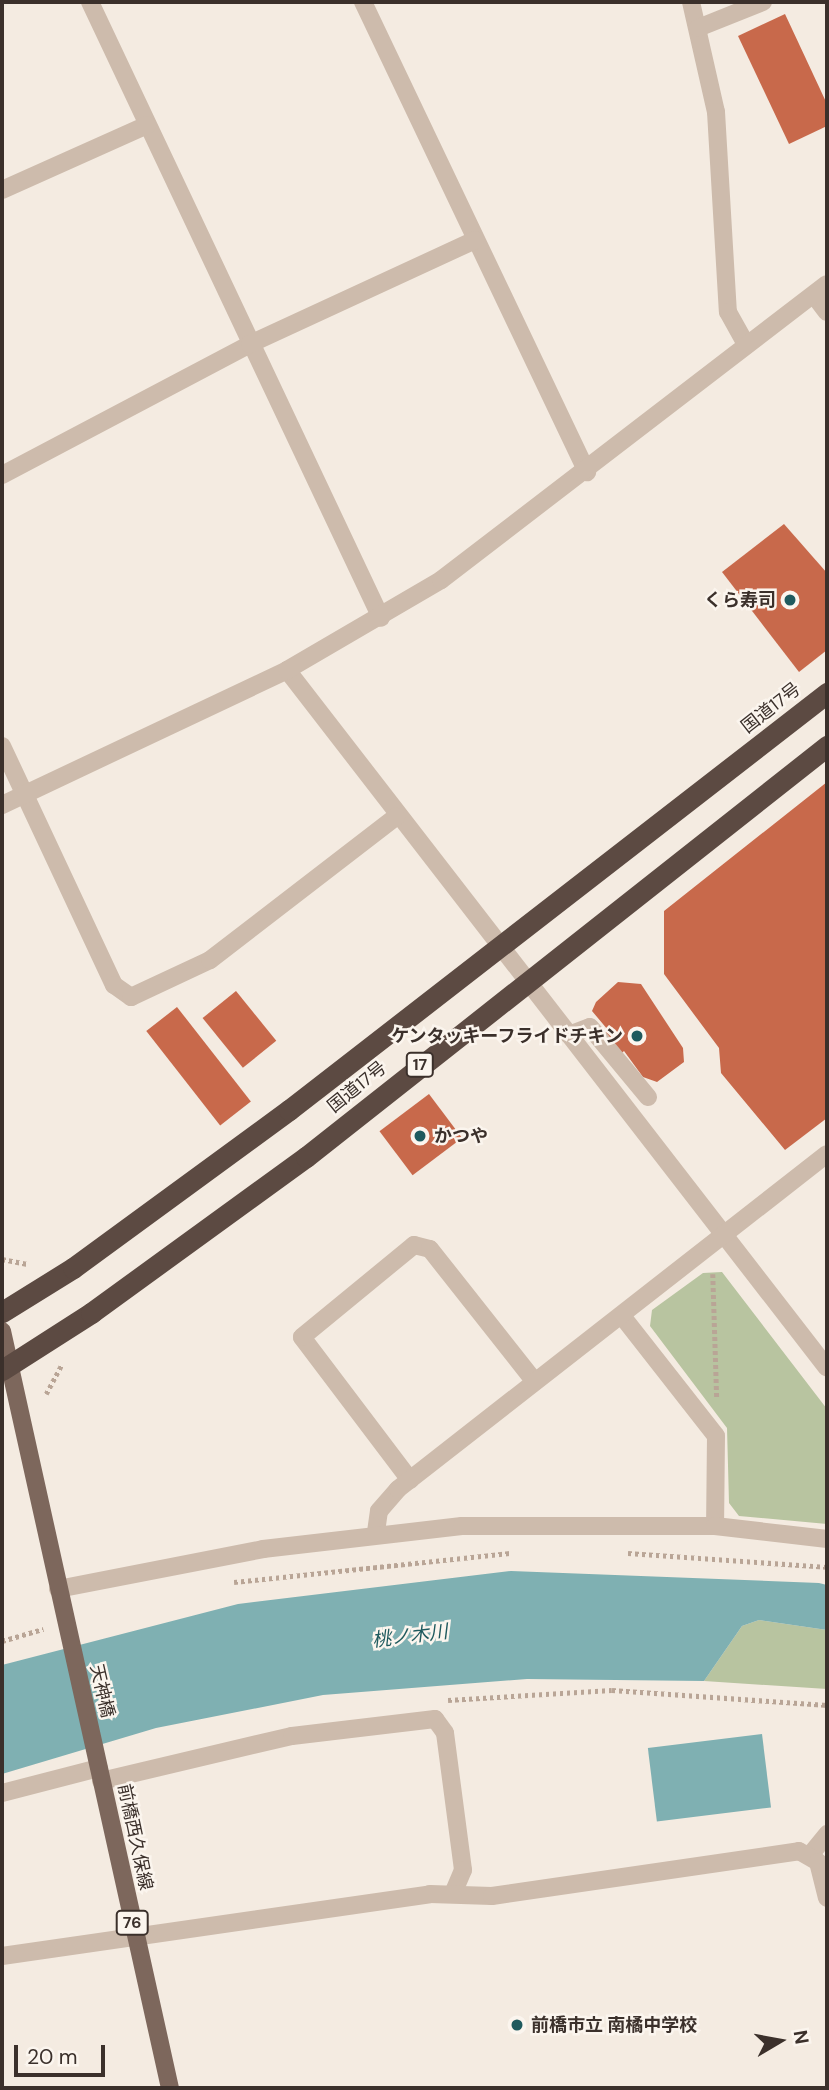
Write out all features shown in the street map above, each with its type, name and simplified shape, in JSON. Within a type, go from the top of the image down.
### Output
[{"type":"highway","name":"国道17号","points":[[2,1312],[116,1236],[500,949],[827,693]]},
{"type":"highway","name":"国道17号","points":[[6,1367],[306,1157],[526,980],[827,746]]},
{"type":"main road","name":"76","points":[[2,1331],[6,1367],[58,1589]]},
{"type":"main road","name":"天神橋","points":[[58,1589],[99,1769]]},
{"type":"main road","name":"前橋西久保線","points":[[99,1769],[170,2088]]},
{"type":"street","points":[[90,2],[381,618]]},
{"type":"street","points":[[363,2],[587,472]]},
{"type":"street","points":[[691,2],[716,112],[728,312],[746,345]]},
{"type":"street","points":[[698,28],[763,2]]},
{"type":"street","points":[[2,190],[147,125]]},
{"type":"street","points":[[2,475],[250,344],[475,240]]},
{"type":"street","points":[[2,805],[287,670],[381,618],[587,472],[746,345],[820,290],[827,312]]},
{"type":"street","points":[[287,670],[396,817],[827,1368]]},
{"type":"street","points":[[2,746],[22,796],[114,985],[131,997],[210,960],[396,817]]},
{"type":"street","points":[[569,1035],[590,1027],[648,1097]]},
{"type":"street","points":[[376,1532],[385,1500],[827,1154]]},
{"type":"street","points":[[410,1480],[302,1337],[414,1245],[430,1249],[535,1382]]},
{"type":"street","points":[[622,1316],[705,1418],[716,1436],[715,1526]]},
{"type":"street","points":[[58,1589],[376,1532],[537,1522],[715,1526],[827,1539]]},
{"type":"street","points":[[2,1793],[99,1769],[292,1736],[435,1719],[445,1733],[463,1870],[453,1894]]},
{"type":"street","points":[[2,1956],[135,1940],[453,1894],[478,1896],[811,1854],[827,1833]]},
{"type":"street","points":[[811,1854],[827,1898]]},
{"type":"path","points":[[2,1259],[36,1264]]},
{"type":"path","points":[[705,1418],[717,1400],[712,1269]]},
{"type":"path","points":[[46,1394],[67,1357]]},
{"type":"path","points":[[227,1583],[520,1552]]},
{"type":"path","points":[[623,1553],[827,1567]]},
{"type":"path","points":[[2,1642],[43,1629]]},
{"type":"path","points":[[435,1719],[448,1699],[612,1690],[827,1704]]},
{"type":"green space","points":[[722,1272],[827,1409],[827,1524],[739,1516],[729,1503],[727,1428],[650,1326],[652,1310],[703,1273]]},
{"type":"green space","points":[[759,1620],[827,1630],[827,1689],[704,1681],[742,1626]]},
{"type":"water","name":"桃ノ木川","points":[[511,1571],[819,1583],[827,1585],[827,1630],[759,1620],[742,1626],[704,1681],[527,1679],[323,1695],[156,1728],[2,1774],[2,1665],[238,1604]]},
{"type":"water","points":[[762,1734],[771,1807],[657,1821],[648,1748]]},
{"type":"building","points":[[785,14],[827,104],[827,126],[789,144],[738,36]]},
{"type":"building","points":[[784,524],[827,573],[827,650],[799,672],[722,572]]},
{"type":"building","points":[[827,782],[827,1118],[785,1150],[721,1073],[719,1048],[664,974],[664,911]]},
{"type":"building","name":"ケンタッキーフライドチキン","points":[[618,982],[641,984],[683,1048],[684,1062],[657,1082],[643,1077],[624,1051],[610,1063],[594,1041],[608,1030],[592,1011],[596,1002]]},
{"type":"building","points":[[236,991],[276,1041],[243,1068],[203,1018]]},
{"type":"building","points":[[177,1007],[251,1102],[220,1126],[146,1031]]},
{"type":"building","points":[[429,1094],[462,1138],[413,1175],[379,1131]]},
{"type":"place","name":"くら寿司","points":[[790,600]]},
{"type":"place","name":"ケンタッキーフライドチキン","points":[[637,1036]]},
{"type":"place","name":"かつや","points":[[420,1136]]},
{"type":"place","name":"前橋市立 南橘中学校","points":[[517,2025]]}]
